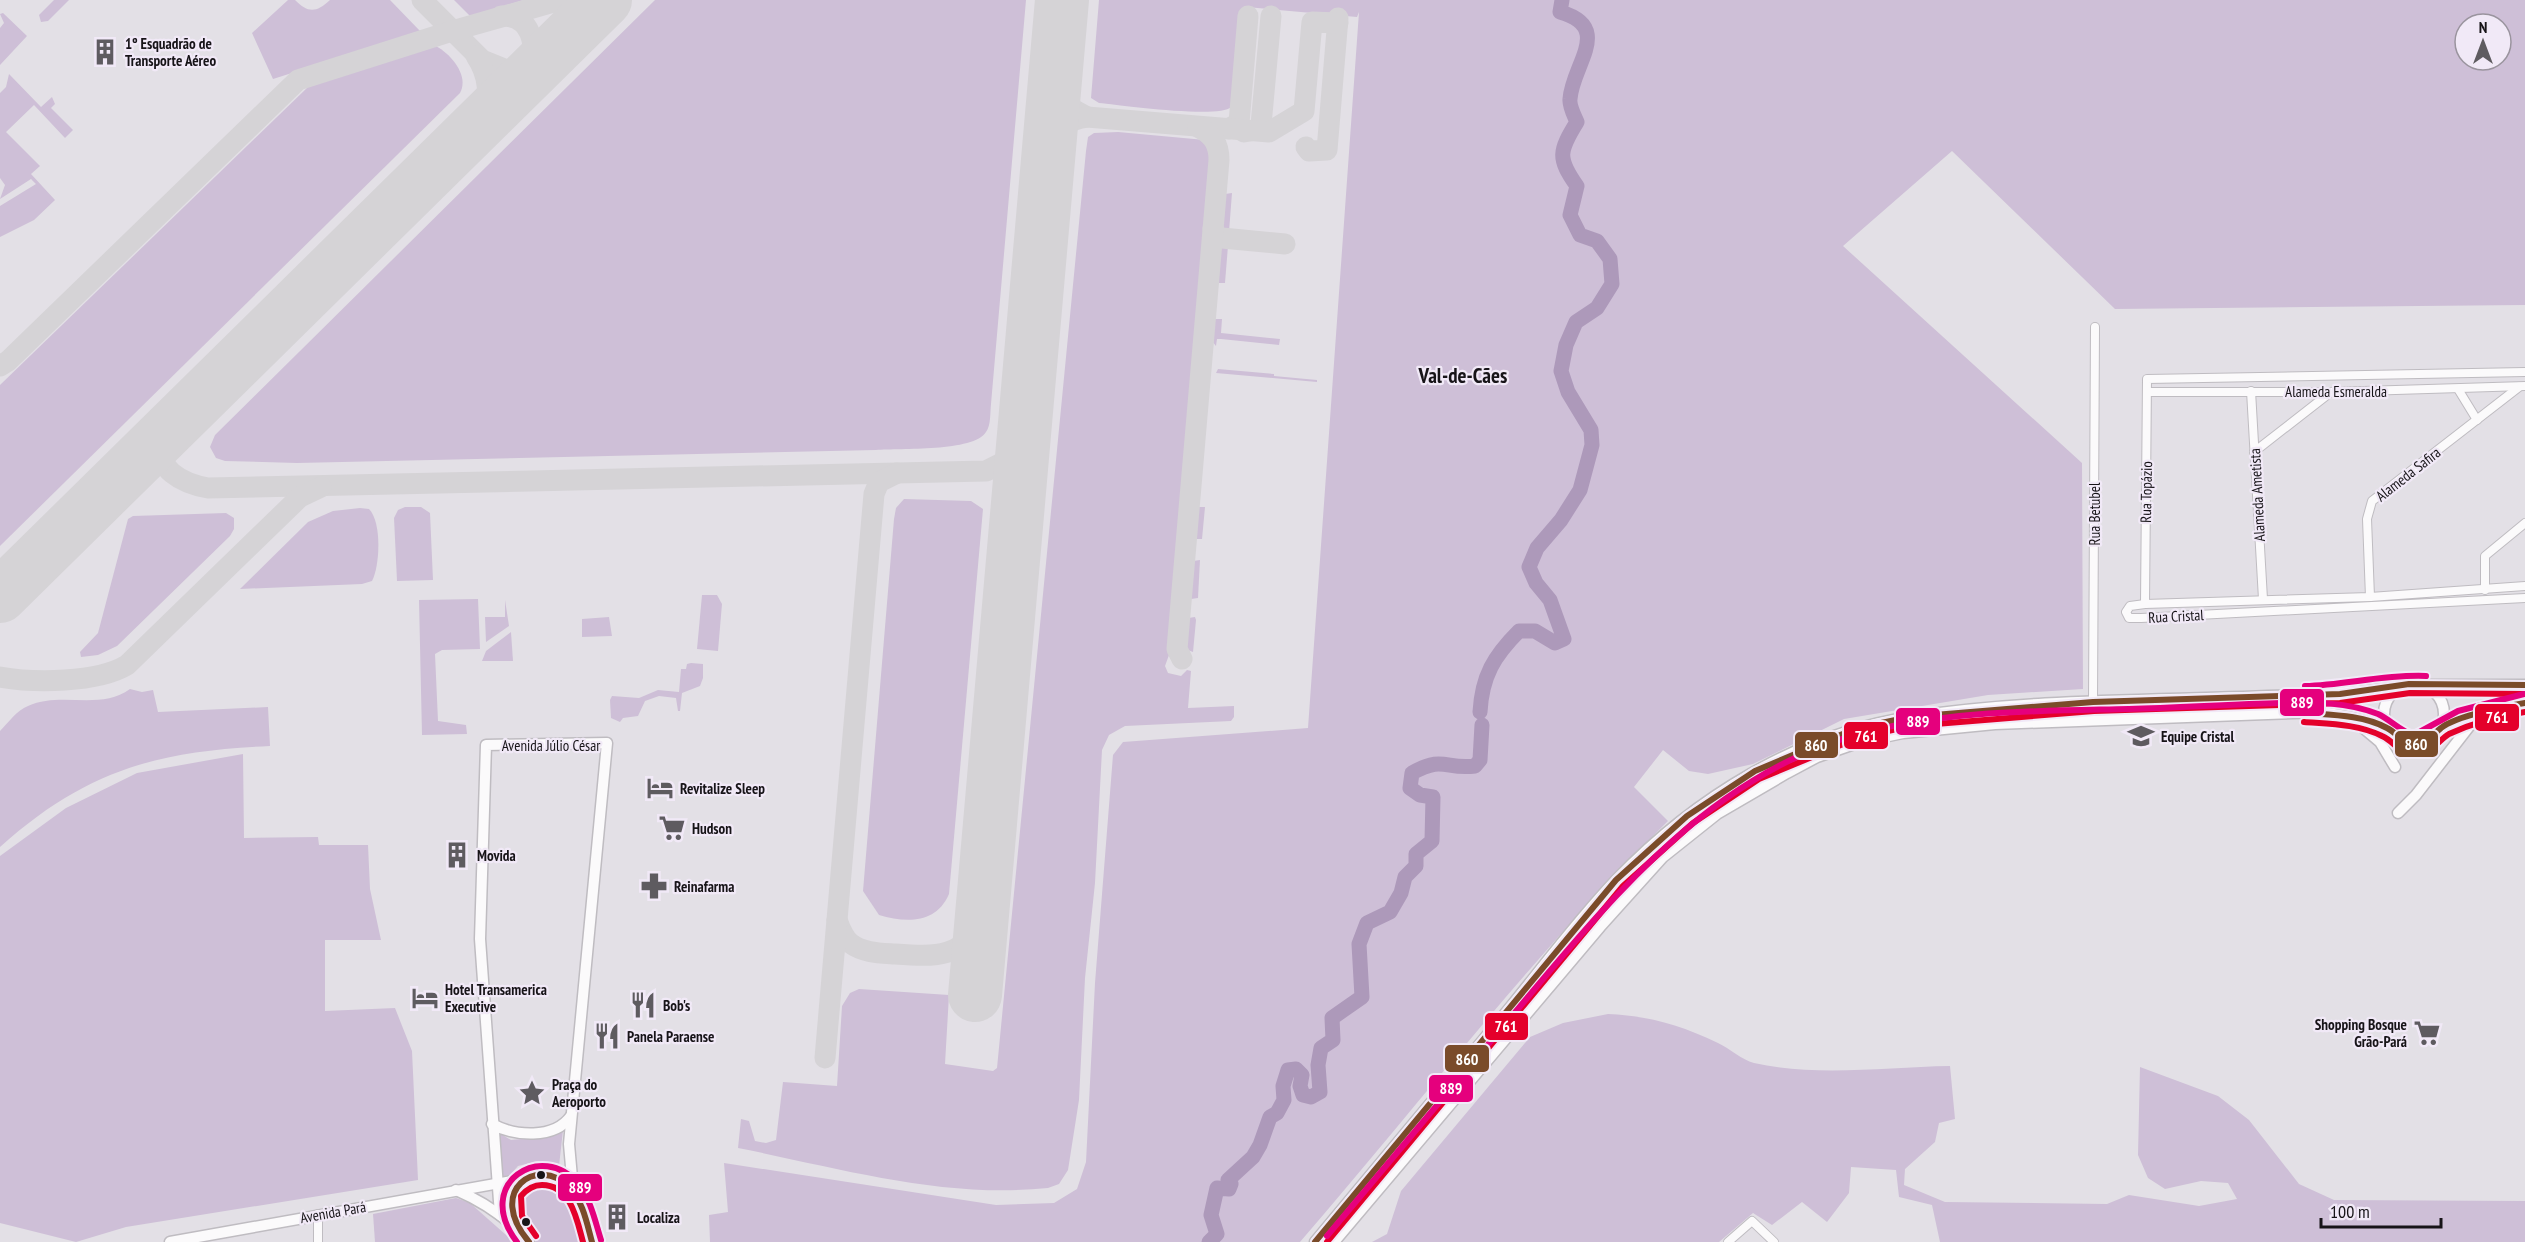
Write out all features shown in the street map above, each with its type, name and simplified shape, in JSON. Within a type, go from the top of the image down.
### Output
[{"type":"street","name":"Rua Betubel","points":[[2093,702],[2095,327]]},
{"type":"street","name":"Alameda Esmeralda","points":[[2147,379],[2525,372]]},
{"type":"street","points":[[2444,374],[2444,389]]},
{"type":"street","points":[[2267,377],[2268,391]]},
{"type":"street","name":"Rua Topázio","points":[[2145,604],[2147,379]]},
{"type":"street","name":"Alameda Esmeralda","points":[[2147,392],[2331,392],[2522,387]]},
{"type":"street","name":"Alameda Safira","points":[[2370,597],[2367,519],[2372,501],[2522,387]]},
{"type":"street","points":[[2458,389],[2478,420]]},
{"type":"street","name":"Alameda Ametista","points":[[2251,391],[2263,600]]},
{"type":"street","points":[[2254,452],[2331,392]]},
{"type":"street","points":[[2485,590],[2486,556],[2525,523]]},
{"type":"street","name":"Rua Cristal","points":[[2525,586],[2370,597],[2145,604],[2128,607],[2127,616],[2205,615],[2525,598]]},
{"type":"street","points":[[2427,594],[2428,603]]},
{"type":"street","points":[[2204,602],[2205,615]]},
{"type":"street","points":[[1315,1242],[1616,880],[1659,839],[1721,791],[1781,758],[1857,728],[1921,716],[2093,702],[2317,695],[2417,684],[2425,686],[2525,685]]},
{"type":"street","points":[[2425,686],[2437,694],[2444,707],[2441,728]]},
{"type":"street","points":[[2401,687],[2389,697],[2384,712],[2388,728],[2396,738],[2411,744],[2427,741],[2441,728],[2496,707],[2525,703]]},
{"type":"street","points":[[1334,1242],[1600,927],[1663,857],[1718,814],[1817,758],[1860,742],[1903,734],[1972,726],[2322,712],[2351,717],[2388,728]]},
{"type":"street","points":[[2398,813],[2416,795],[2478,715]]},
{"type":"street","points":[[2351,717],[2380,742],[2395,767]]},
{"type":"street","name":"Avenida Júlio César","points":[[500,1215],[480,939],[486,745],[607,743],[569,1163],[573,1190],[592,1242]]},
{"type":"street","points":[[492,1124],[512,1134],[528,1133],[555,1129],[564,1125],[572,1115]]},
{"type":"street","points":[[496,1183],[531,1176],[552,1177],[573,1190]]},
{"type":"street","points":[[529,1242],[510,1214],[513,1192],[531,1176]]},
{"type":"street","name":"Avenida Pará","points":[[170,1242],[496,1183]]},
{"type":"street","points":[[456,1190],[474,1198],[516,1226]]},
{"type":"street","points":[[318,1214],[318,1242]]},
{"type":"street","points":[[1728,1242],[1752,1221],[1774,1242]]},
{"type":"shaded area","points":[[54,0],[69,0],[48,21],[41,22],[39,15]]},
{"type":"shaded area","points":[[288,0],[295,0],[312,10],[330,0],[390,0],[421,32],[273,79],[252,33]]},
{"type":"shaded area","points":[[454,0],[524,0],[470,16]]},
{"type":"shaded area","points":[[655,0],[1026,0],[990,419],[986,432],[967,443],[918,449],[297,463],[225,461],[216,458],[210,447],[215,435]]},
{"type":"shaded area","points":[[1099,0],[2525,0],[2525,305],[2115,309],[1952,151],[1843,246],[2082,463],[2083,689],[1988,695],[1844,719],[1753,764],[1708,774],[1689,771],[1663,750],[1634,787],[1668,821],[1619,871],[1525,975],[1300,1242],[710,1242],[709,1215],[728,1212],[724,1163],[996,1205],[1054,1203],[1077,1189],[1086,1162],[1095,983],[1113,755],[1123,742],[1308,728],[1359,12],[1357,17],[1246,7],[1242,60],[1237,89],[1231,107],[1223,110],[1190,112],[1099,103],[1091,98]]},
{"type":"shaded area","points":[[3,13],[27,36],[0,65],[0,28],[4,23],[0,14]]},
{"type":"shaded area","points":[[434,45],[446,53],[460,72],[462,86],[460,93],[0,546],[0,385],[308,87]]},
{"type":"shaded area","points":[[9,74],[41,107],[52,97],[55,104],[51,108],[73,130],[65,138],[34,105],[6,132],[40,166],[31,174],[55,200],[34,220],[0,237],[0,206],[36,184],[31,179],[0,199],[5,185],[0,178],[0,93],[6,87]]},
{"type":"shaded area","points":[[1118,132],[1205,140],[1212,150],[1169,655],[1165,666],[1168,673],[1181,676],[1187,670],[1191,671],[1188,708],[1234,706],[1234,717],[1231,721],[1125,726],[1109,735],[1102,750],[1095,883],[1085,978],[1079,1100],[1068,1170],[1059,1184],[1048,1188],[970,1189],[892,1180],[738,1148],[741,1119],[749,1121],[755,1141],[766,1143],[776,1140],[783,1082],[837,1086],[842,1006],[850,993],[859,989],[949,995],[945,1064],[993,1071],[997,1068],[1086,151],[1088,137],[1094,133]]},
{"type":"shaded area","points":[[1232,193],[1229,232],[1221,229],[1225,194]]},
{"type":"shaded area","points":[[1228,246],[1225,283],[1218,283],[1220,247]]},
{"type":"shaded area","points":[[1214,319],[1222,319],[1221,333],[1280,339],[1279,345],[1217,339],[1216,346],[1212,341]]},
{"type":"shaded area","points":[[1218,369],[1274,374],[1274,376],[1317,380],[1317,382],[1216,373]]},
{"type":"shaded area","points":[[904,499],[971,501],[983,509],[949,894],[936,911],[928,916],[910,920],[879,915],[863,891],[894,519],[896,508]]},
{"type":"shaded area","points":[[405,507],[421,507],[430,513],[433,580],[397,581],[394,518],[398,510]]},
{"type":"shaded area","points":[[1198,507],[1205,507],[1202,539],[1196,539],[1197,510]]},
{"type":"shaded area","points":[[369,509],[378,534],[377,565],[372,581],[362,584],[240,589],[308,522],[333,511]]},
{"type":"shaded area","points":[[226,513],[234,518],[234,529],[230,536],[117,646],[98,655],[81,657],[80,652],[98,633],[128,519],[133,516]]},
{"type":"shaded area","points":[[1200,560],[1198,598],[1191,599],[1193,561]]},
{"type":"shaded area","points":[[702,595],[717,595],[722,604],[718,651],[697,649]]},
{"type":"shaded area","points":[[478,599],[480,649],[442,650],[435,654],[438,721],[466,725],[467,734],[422,735],[419,600]]},
{"type":"shaded area","points":[[505,600],[509,626],[486,642],[485,617],[505,617]]},
{"type":"shaded area","points":[[609,617],[612,636],[582,637],[582,619]]},
{"type":"shaded area","points":[[1195,617],[1193,652],[1185,649],[1188,618]]},
{"type":"shaded area","points":[[511,632],[513,661],[482,661],[486,651]]},
{"type":"shaded area","points":[[687,664],[703,664],[703,678],[700,686],[682,693],[680,711],[678,711],[676,698],[659,696],[645,701],[638,716],[623,718],[620,722],[611,718],[610,700],[612,696],[639,698],[658,690],[679,692],[681,669],[686,669]]},
{"type":"shaded area","points":[[130,689],[142,692],[153,690],[158,712],[268,707],[270,746],[192,753],[125,770],[63,799],[0,847],[0,731],[20,710],[28,706],[54,700],[106,699]]},
{"type":"shaded area","points":[[243,754],[244,838],[318,837],[319,845],[368,845],[370,889],[381,940],[325,940],[325,1011],[395,1008],[412,1051],[418,1180],[126,1227],[76,1242],[0,1223],[0,856],[66,808],[137,773]]},
{"type":"shaded area","points":[[1608,1014],[1651,1019],[1678,1026],[1718,1043],[1749,1061],[1778,1067],[1802,1070],[1851,1070],[1950,1066],[1955,1119],[1939,1123],[1935,1142],[1905,1169],[1904,1185],[1945,1202],[2107,1204],[2129,1195],[2199,1206],[2237,1199],[2228,1183],[2201,1181],[2165,1189],[2148,1178],[2138,1155],[2140,1067],[2218,1096],[2249,1120],[2299,1184],[2334,1200],[2525,1201],[2525,1242],[1940,1242],[1932,1205],[1899,1197],[1896,1170],[1851,1167],[1849,1193],[1827,1222],[1802,1202],[1772,1225],[1753,1213],[1719,1242],[1372,1242],[1387,1234],[1401,1191],[1530,1037],[1563,1023]]},
{"type":"shaded area","points":[[563,1130],[559,1166],[538,1161],[518,1166],[510,1175],[499,1177],[496,1131],[511,1140],[552,1136]]},
{"type":"shaded area","points":[[534,1182],[557,1189],[570,1202],[582,1242],[536,1242],[525,1229],[517,1214],[518,1191]]},
{"type":"shaded area","points":[[456,1198],[470,1203],[514,1242],[375,1242],[373,1214]]},
{"type":"waterway","points":[[1480,712],[1483,688],[1491,667],[1519,631],[1535,631],[1555,643],[1564,639],[1550,600],[1536,583],[1529,567],[1537,548],[1561,520],[1580,490],[1592,445],[1591,430],[1568,392],[1561,371],[1566,345],[1576,322],[1597,308],[1612,284],[1610,259],[1597,241],[1580,235],[1570,215],[1577,186],[1566,168],[1563,154],[1567,140],[1577,122],[1570,99],[1572,86],[1586,48],[1587,37],[1585,27],[1576,19],[1560,12],[1562,0]]},
{"type":"waterway","points":[[1209,1242],[1217,1234],[1211,1215],[1217,1188],[1229,1189],[1231,1184],[1228,1180],[1253,1157],[1270,1117],[1277,1113],[1284,1100],[1283,1086],[1288,1070],[1296,1069],[1302,1075],[1300,1086],[1303,1095],[1311,1097],[1320,1092],[1318,1065],[1321,1048],[1333,1040],[1332,1018],[1362,997],[1359,944],[1367,923],[1390,912],[1401,893],[1405,877],[1416,866],[1416,854],[1432,841],[1433,797],[1420,795],[1410,788],[1412,773],[1438,764],[1475,766],[1480,760],[1482,725]]},
{"type":"taxiway","points":[[422,0],[482,60],[507,70],[531,72]]},
{"type":"taxiway","points":[[0,366],[8,361],[298,80],[452,31],[561,0]]},
{"type":"taxiway","points":[[598,6],[604,0]]},
{"type":"taxiway","points":[[501,16],[520,20],[526,26],[534,51],[534,70]]},
{"type":"taxiway","points":[[1228,129],[1239,123],[1248,16]]},
{"type":"taxiway","points":[[1244,132],[1256,130],[1261,125],[1271,16]]},
{"type":"taxiway","points":[[1306,147],[1309,151],[1327,150],[1338,18]]},
{"type":"taxiway","points":[[1050,148],[1056,136],[1068,123],[1087,117],[1269,132],[1304,111],[1312,22],[1338,23]]},
{"type":"taxiway","points":[[476,56],[486,79],[485,119]]},
{"type":"taxiway","points":[[1055,83],[1067,106],[1087,117]]},
{"type":"taxiway","points":[[1182,659],[1177,649],[1219,160],[1214,140],[1198,127]]},
{"type":"taxiway","points":[[1213,229],[1217,236],[1222,238],[1285,244]]},
{"type":"taxiway","points":[[158,440],[162,459],[172,473],[189,483],[208,488],[986,471],[1008,460],[1024,440]]},
{"type":"taxiway","points":[[825,1058],[874,494],[879,482],[897,473]]},
{"type":"taxiway","points":[[0,677],[47,681],[65,680],[99,675],[127,665],[300,497],[321,487]]},
{"type":"taxiway","points":[[837,920],[848,941],[860,949],[878,953],[936,955],[948,952],[967,940],[982,915]]},
{"type":"runway","points":[[0,596],[605,0]]},
{"type":"runway","points":[[975,995],[1062,0]]},
{"type":"transit line","name":"889","points":[[2305,686],[2426,676]]},
{"type":"transit line","name":"860","points":[[1315,1242],[1616,880],[1687,816],[1755,771],[1857,728],[1910,717],[2093,702],[2340,694],[2409,684],[2525,685]]},
{"type":"transit line","name":"761","points":[[1327,1242],[1623,886],[1693,823],[1759,779],[1860,737],[1911,726],[2094,711],[2340,703],[2410,693],[2525,694]]},
{"type":"transit line","name":"889","points":[[1327,1236],[1548,973],[1623,888],[1706,813],[1752,781],[1801,755],[1855,735],[1956,716],[2262,704],[2318,703],[2354,707],[2378,714],[2414,735],[2458,711],[2524,694]]},
{"type":"transit line","name":"860","points":[[2305,713],[2368,720],[2391,730],[2409,743],[2419,744],[2426,742],[2441,728],[2458,719],[2525,703]]},
{"type":"transit line","name":"761","points":[[2304,722],[2363,729],[2382,736],[2401,750],[2418,753],[2427,751],[2449,734],[2467,726],[2525,712]]},
{"type":"transit line","name":"889","points":[[517,1242],[505,1221],[503,1202],[507,1186],[518,1174],[531,1167],[547,1166],[563,1171],[578,1184],[595,1218],[601,1240]]},
{"type":"transit line","name":"860","points":[[529,1242],[517,1223],[512,1207],[514,1193],[521,1183],[531,1177],[543,1175],[557,1178],[574,1193],[584,1213],[592,1242]]},
{"type":"transit line","name":"761","points":[[536,1236],[522,1216],[521,1196],[530,1188],[542,1185],[552,1187],[566,1197],[575,1214],[583,1242]]},
{"type":"place","name":"1º Esquadrão de Transporte Aéreo","points":[[105,52]]},
{"type":"place","name":"Equipe Cristal","points":[[2141,736]]},
{"type":"place","name":"Revitalize Sleep","points":[[660,788]]},
{"type":"place","name":"Hudson","points":[[672,828]]},
{"type":"place","name":"Movida","points":[[457,855]]},
{"type":"place","name":"Reinafarma","points":[[654,886]]},
{"type":"place","name":"Hotel Transamerica Executive","points":[[425,998]]},
{"type":"place","name":"Bob's","points":[[643,1005]]},
{"type":"place","name":"Shopping Bosque Grão-Pará","points":[[2427,1033]]},
{"type":"place","name":"Panela Paraense","points":[[607,1036]]},
{"type":"place","name":"Praça do Aeroporto","points":[[532,1093]]},
{"type":"place","name":"Localiza","points":[[617,1217]]},
{"type":"district","name":"Val-de-Cães","points":[[1463,375]]}]
